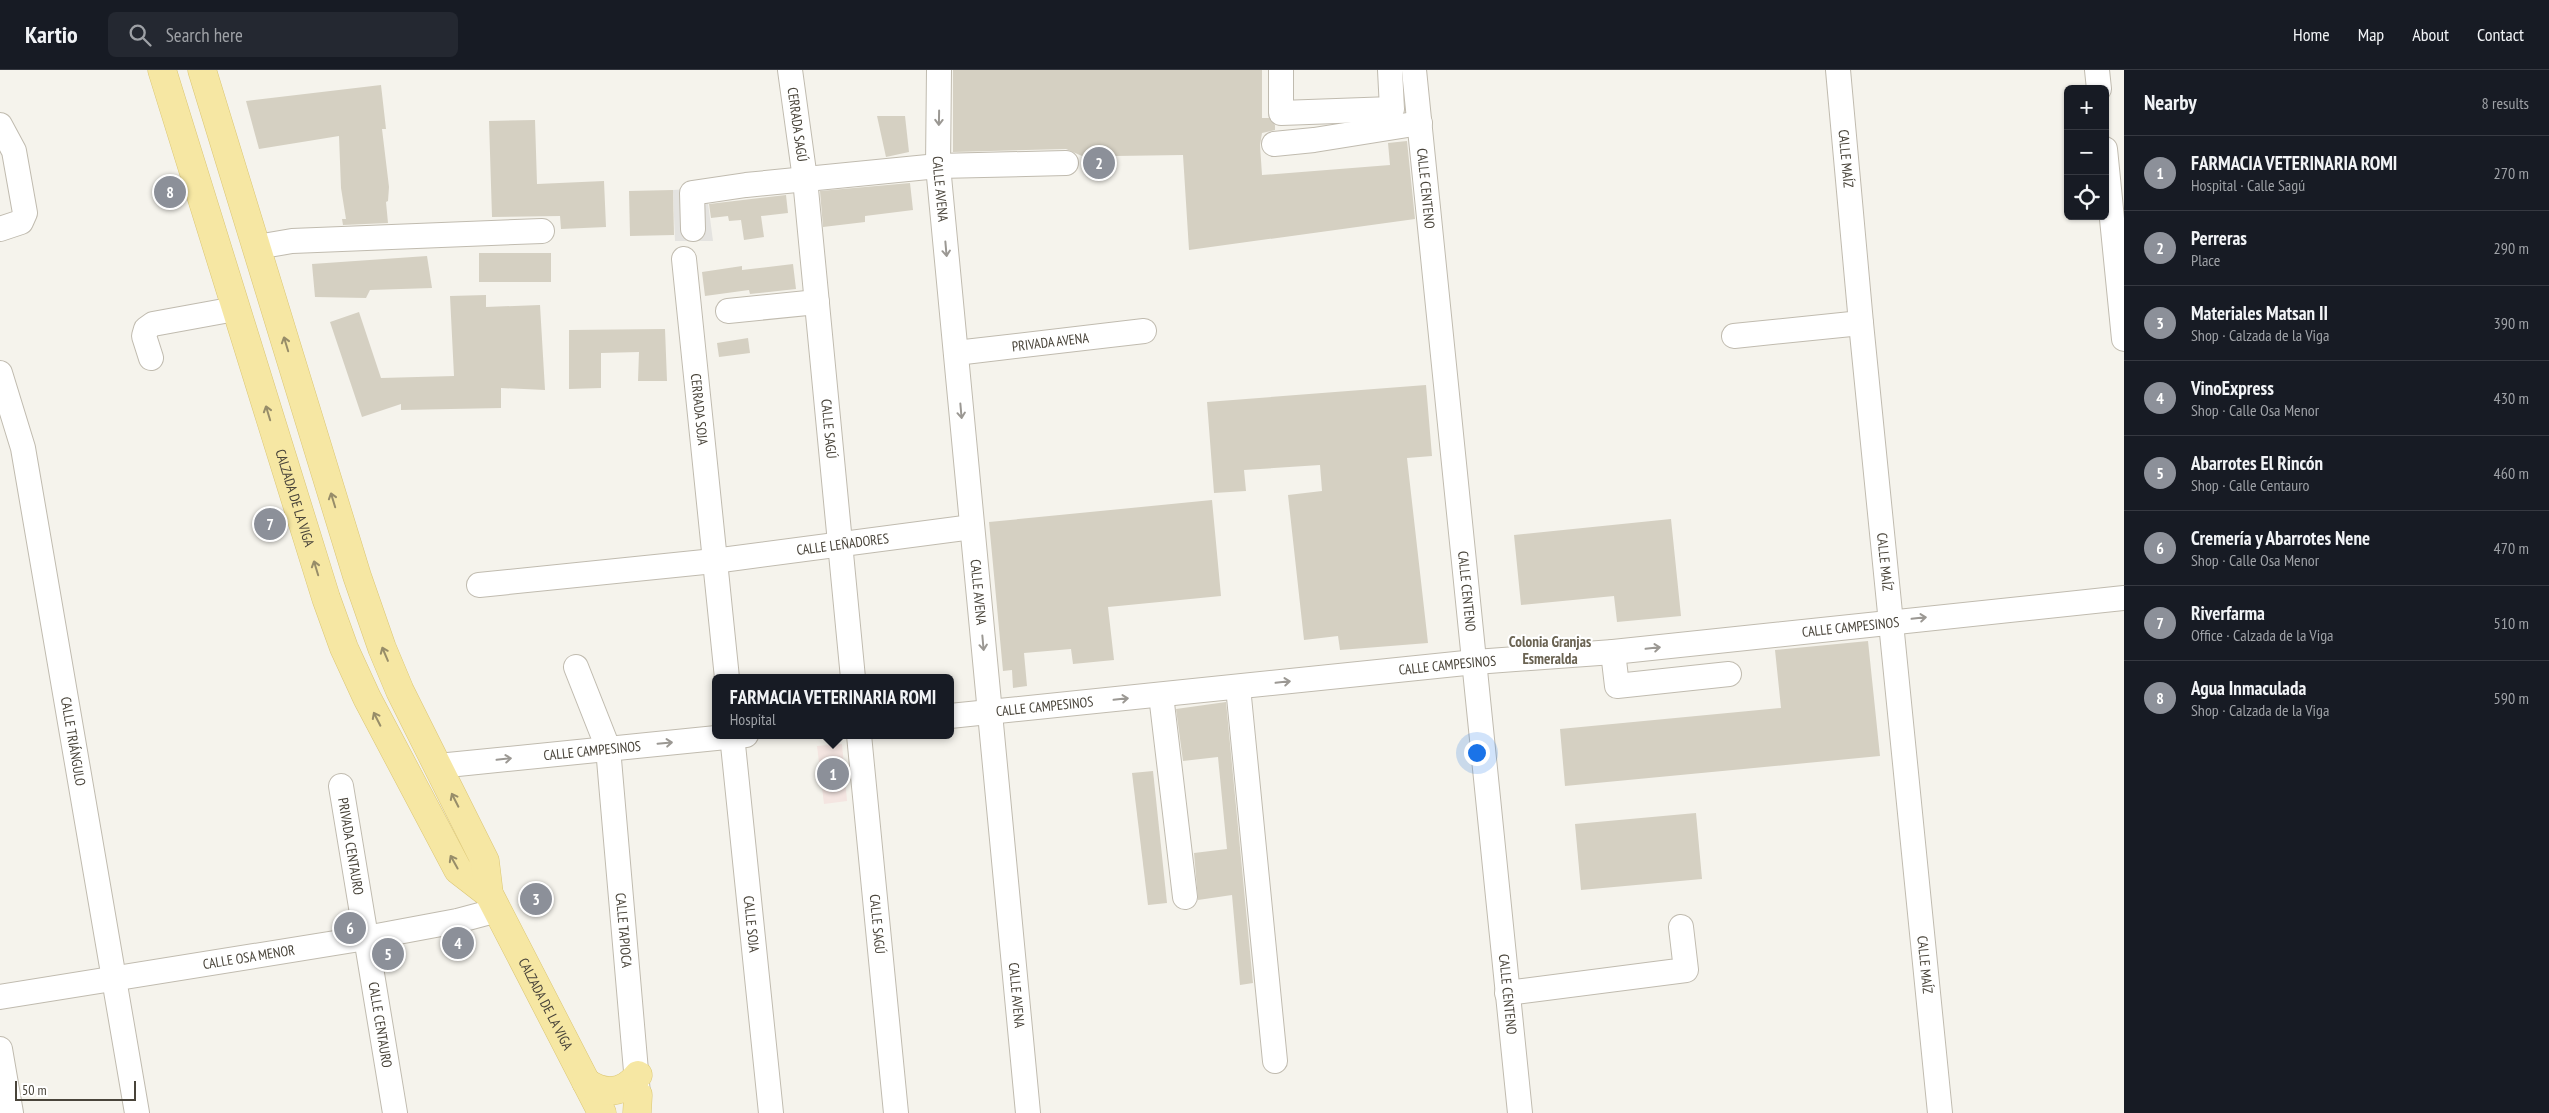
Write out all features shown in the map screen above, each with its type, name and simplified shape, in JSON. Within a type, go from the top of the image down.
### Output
[{"type":"main road","name":"CALZADA DE LA VIGA","points":[[162,70],[235,309],[326,598],[344,648],[397,758],[458,870],[493,902]]},
{"type":"main road","name":"CALZADA DE LA VIGA","points":[[202,70],[360,585],[382,648],[485,861],[493,902],[602,1113]]},
{"type":"main road","points":[[177,120],[214,110]]},
{"type":"main road","points":[[586,1082],[600,1090],[617,1090],[629,1085],[639,1099]]},
{"type":"street","name":"CERRADA SAGÚ","points":[[790,70],[805,179]]},
{"type":"street","name":"CALLE AVENA","points":[[939,70],[938,166],[1028,1113]]},
{"type":"street","points":[[1281,70],[1281,113],[1392,109],[1390,70]]},
{"type":"street","name":"CALLE CENTENO","points":[[1414,70],[1520,1113]]},
{"type":"street","name":"CALLE MAÍZ","points":[[1838,70],[1861,323],[1940,1113]]},
{"type":"street","points":[[2098,70],[2099,85]]},
{"type":"street","points":[[1274,144],[1314,140],[1420,123]]},
{"type":"street","points":[[0,125],[14,151],[25,213],[21,222],[0,229]]},
{"type":"street","points":[[693,229],[692,193],[746,185],[938,166],[1066,163]]},
{"type":"street","points":[[2108,175],[2124,339]]},
{"type":"street","name":"CALLE SAGÚ","points":[[805,179],[853,674]]},
{"type":"street","points":[[257,247],[292,241],[542,231]]},
{"type":"street","name":"CERRADA SOJA","points":[[684,259],[714,561]]},
{"type":"street","points":[[728,311],[817,302]]},
{"type":"street","points":[[151,358],[144,336],[146,328],[153,324],[235,309]]},
{"type":"street","points":[[1734,336],[1861,323]]},
{"type":"street","name":"PRIVADA AVENA","points":[[956,353],[1144,331]]},
{"type":"street","name":"CALLE TRIÁNGULO","points":[[0,373],[23,448],[138,1113]]},
{"type":"street","name":"CALLE LEÑADORES","points":[[479,585],[714,561],[972,526]]},
{"type":"street","points":[[714,561],[726,674]]},
{"type":"street","name":"CALLE CAMPESINOS","points":[[954,716],[1475,662],[1613,652],[1891,621],[2124,598]]},
{"type":"street","points":[[1613,652],[1617,686],[1729,674]]},
{"type":"street","name":"CALLE TAPIOCA","points":[[576,667],[608,748],[639,1099]]},
{"type":"street","points":[[1238,687],[1275,1061]]},
{"type":"street","points":[[1161,695],[1185,897]]},
{"type":"street","name":"CALLE CAMPESINOS","points":[[438,766],[712,738]]},
{"type":"street","name":"CALLE SOJA","points":[[737,739],[771,1113]]},
{"type":"street","name":"CALLE SAGÚ","points":[[859,739],[896,1113]]},
{"type":"street","name":"PRIVADA CENTAURO","points":[[341,786],[366,938]]},
{"type":"street","name":"CALLE OSA MENOR","points":[[0,997],[366,938],[457,921],[493,902]]},
{"type":"street","points":[[1507,993],[1686,970],[1681,927]]},
{"type":"street","name":"CALLE CENTAURO","points":[[366,938],[395,1113]]},
{"type":"street","points":[[0,1049],[11,1113]]},
{"type":"shaded area","points":[[706,188],[713,241],[675,241],[673,190]]},
{"type":"shaded area","points":[[842,744],[847,801],[824,804],[817,746]]},
{"type":"building","points":[[953,70],[1262,70],[1262,118],[1269,118],[1275,125],[1275,130],[1262,133],[1260,145],[1262,175],[1390,165],[1388,143],[1407,141],[1415,219],[1189,250],[1183,155],[1115,156],[1115,167],[1082,169],[1082,156],[1066,149],[953,152]]},
{"type":"building","points":[[381,85],[386,129],[382,129],[389,187],[388,201],[386,202],[388,223],[343,225],[342,219],[346,219],[341,188],[339,136],[259,149],[246,101]]},
{"type":"building","points":[[877,116],[905,116],[909,152],[886,157]]},
{"type":"building","points":[[535,120],[537,184],[604,181],[606,227],[561,229],[560,216],[492,217],[489,121]]},
{"type":"building","points":[[910,183],[913,210],[865,216],[865,222],[823,227],[820,191]]},
{"type":"building","points":[[673,190],[674,235],[630,236],[629,191]]},
{"type":"building","points":[[786,195],[788,213],[761,216],[764,237],[744,240],[741,220],[729,221],[728,216],[711,218],[709,204]]},
{"type":"building","points":[[479,253],[551,253],[551,282],[479,282]]},
{"type":"building","points":[[427,256],[432,288],[370,290],[366,298],[315,297],[312,264]]},
{"type":"building","points":[[793,264],[796,289],[750,294],[749,290],[705,296],[702,272],[742,266],[742,270]]},
{"type":"building","points":[[486,295],[486,307],[540,305],[545,390],[501,388],[501,408],[401,410],[401,404],[362,417],[330,322],[359,312],[381,378],[454,376],[450,296]]},
{"type":"building","points":[[665,329],[667,381],[638,381],[639,352],[601,353],[601,388],[569,389],[569,330]]},
{"type":"building","points":[[748,338],[750,353],[719,357],[717,343]]},
{"type":"building","points":[[1426,385],[1432,456],[1407,458],[1428,643],[1340,650],[1338,636],[1304,640],[1288,495],[1322,491],[1320,465],[1244,470],[1246,491],[1214,493],[1207,402]]},
{"type":"building","points":[[1212,500],[1221,596],[1108,607],[1114,660],[1073,664],[1071,649],[1024,653],[1027,686],[1013,688],[1012,670],[1003,671],[989,522]]},
{"type":"building","points":[[1671,519],[1681,616],[1617,622],[1614,596],[1521,605],[1514,535]]},
{"type":"building","points":[[1868,641],[1880,756],[1565,786],[1560,729],[1781,708],[1775,650]]},
{"type":"building","points":[[1226,702],[1253,983],[1240,985],[1232,895],[1198,900],[1194,853],[1227,849],[1218,757],[1183,761],[1176,709]]},
{"type":"building","points":[[1153,771],[1167,903],[1148,905],[1132,773]]},
{"type":"building","points":[[1696,813],[1702,879],[1581,890],[1575,824]]},
{"type":"place","name":"Perreras","points":[[1099,163]]},
{"type":"place","name":"Agua Inmaculada","points":[[170,192]]},
{"type":"place","name":"Riverfarma","points":[[270,524]]},
{"type":"place","name":"FARMACIA VETERINARIA ROMI","points":[[833,774]]},
{"type":"place","name":"Materiales Matsan II","points":[[536,899]]},
{"type":"place","name":"Cremería y Abarrotes Nene","points":[[350,928]]},
{"type":"place","name":"VinoExpress","points":[[458,943]]},
{"type":"place","name":"Abarrotes El Rincón","points":[[388,954]]},
{"type":"district","name":"Colonia Granjas Esmeralda","points":[[1550,650]]}]
